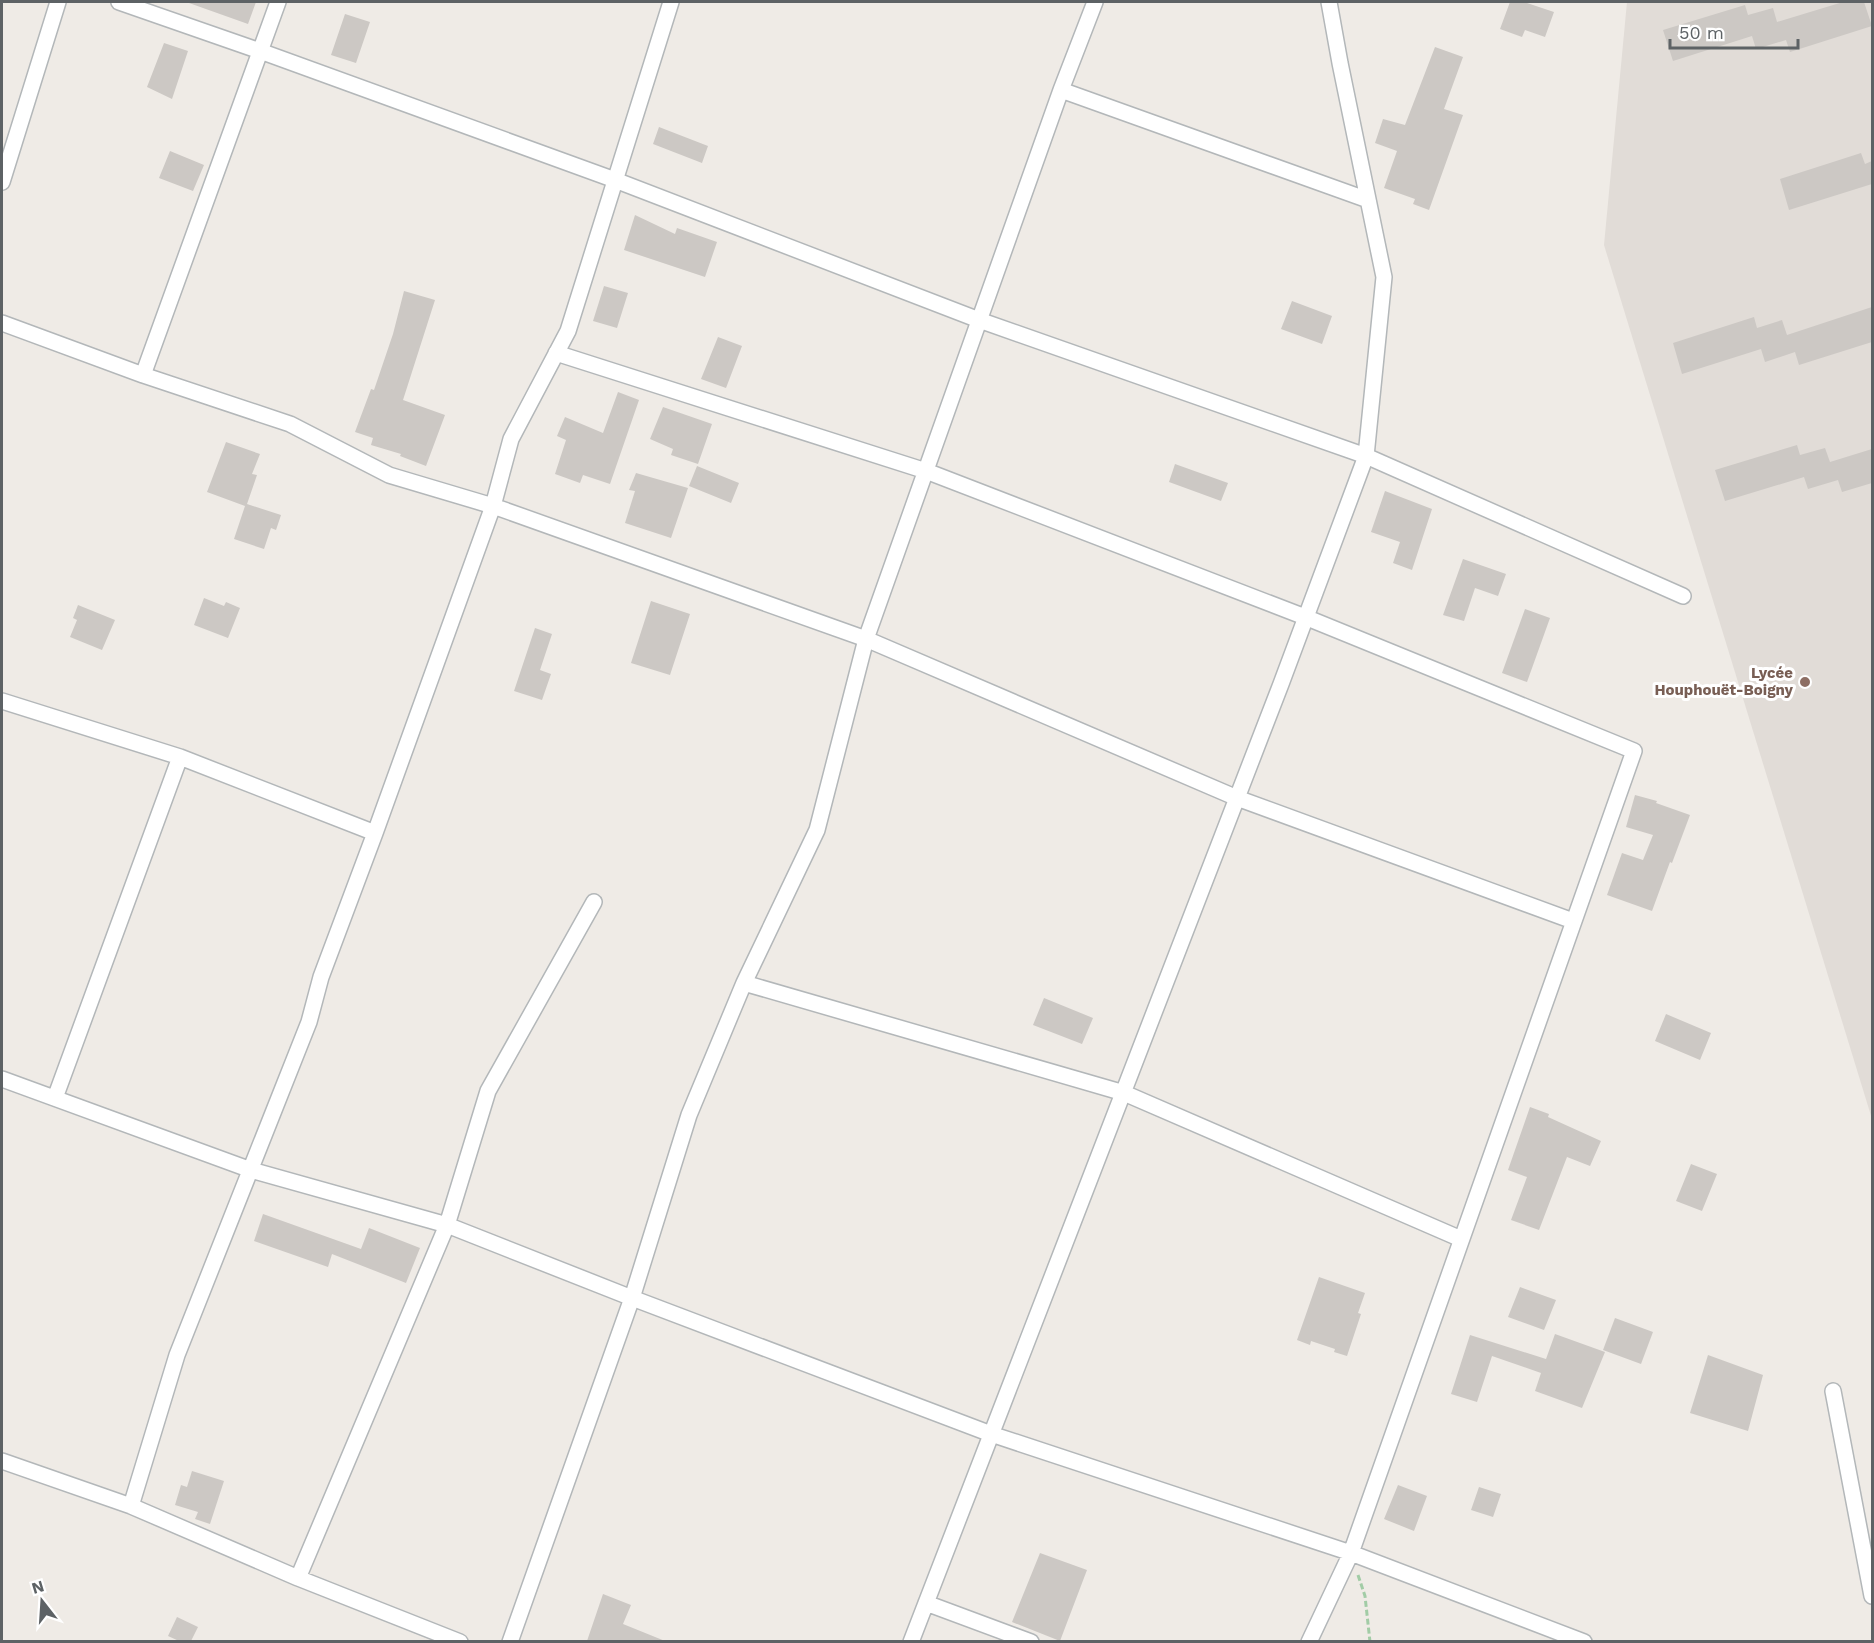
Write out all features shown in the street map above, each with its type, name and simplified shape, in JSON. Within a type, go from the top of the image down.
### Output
[{"type":"street","points":[[2,182],[58,2]]},
{"type":"street","points":[[119,2],[615,180],[979,320],[1366,456],[1683,597]]},
{"type":"street","points":[[143,375],[278,2]]},
{"type":"street","points":[[131,1506],[177,1355],[309,1022],[321,977],[493,506],[511,440],[568,331],[671,2]]},
{"type":"street","points":[[510,1641],[632,1298],[689,1114],[744,983],[817,830],[866,639],[1061,90],[1095,2]]},
{"type":"street","points":[[911,1641],[1124,1093],[1366,456],[1383,277],[1329,2]]},
{"type":"street","points":[[1061,90],[1368,200]]},
{"type":"street","points":[[2,323],[143,375],[290,424],[389,475],[493,506],[866,639],[1237,798],[1573,921]]},
{"type":"street","points":[[556,353],[926,471],[1305,617],[1634,751],[1351,1553],[1309,1641]]},
{"type":"street","points":[[2,701],[180,757],[375,833]]},
{"type":"street","points":[[55,1098],[180,757]]},
{"type":"street","points":[[298,1578],[447,1225],[488,1091],[594,902]]},
{"type":"street","points":[[744,983],[1124,1093],[1461,1239]]},
{"type":"street","points":[[2,1079],[251,1170],[447,1225],[632,1298],[992,1434],[1351,1553],[1584,1641]]},
{"type":"street","points":[[1833,1391],[1872,1596]]},
{"type":"street","points":[[2,1461],[131,1506],[298,1578],[460,1641]]},
{"type":"street","points":[[926,1603],[1031,1641]]},
{"type":"path","points":[[1351,1553],[1365,1596],[1370,1641]]},
{"type":"shaded area","name":"Lycée Houphouët-Boigny","points":[[1627,2],[1872,2],[1872,1119],[1604,245]]},
{"type":"building","points":[[189,2],[256,2],[248,24]]},
{"type":"building","points":[[1510,2],[1524,2],[1554,12],[1545,37],[1525,30],[1522,37],[1500,29]]},
{"type":"building","points":[[1843,2],[1864,2],[1872,26],[1790,52],[1786,40],[1756,49],[1752,36],[1673,61],[1663,30],[1745,5],[1748,15],[1773,8],[1777,22]]},
{"type":"building","points":[[345,14],[370,22],[356,63],[331,55]]},
{"type":"building","points":[[164,43],[188,51],[172,99],[147,87]]},
{"type":"building","points":[[1435,47],[1463,57],[1444,109],[1463,115],[1429,210],[1413,204],[1415,199],[1384,188],[1397,151],[1375,143],[1383,119],[1405,125]]},
{"type":"building","points":[[659,127],[708,146],[702,163],[653,144]]},
{"type":"building","points":[[170,151],[204,165],[193,191],[159,178]]},
{"type":"building","points":[[1861,153],[1865,164],[1872,161],[1872,184],[1789,210],[1780,179]]},
{"type":"building","points":[[635,215],[675,234],[677,228],[717,242],[705,277],[624,250]]},
{"type":"building","points":[[604,286],[628,293],[617,328],[593,321]]},
{"type":"building","points":[[404,291],[435,300],[403,400],[445,415],[426,466],[400,456],[401,454],[371,445],[373,438],[355,432],[371,389],[374,390],[393,334]]},
{"type":"building","points":[[1292,301],[1332,316],[1322,344],[1281,329]]},
{"type":"building","points":[[1872,307],[1872,342],[1799,365],[1795,352],[1765,362],[1761,349],[1682,374],[1673,343],[1754,317],[1757,328],[1782,320],[1787,335]]},
{"type":"building","points":[[718,337],[742,346],[726,388],[701,379]]},
{"type":"building","points":[[618,392],[639,400],[610,484],[583,475],[580,483],[555,474],[566,440],[557,436],[565,417],[603,433]]},
{"type":"building","points":[[663,407],[712,424],[698,464],[671,455],[673,449],[650,439]]},
{"type":"building","points":[[226,442],[260,454],[252,474],[257,475],[247,504],[281,515],[276,530],[271,528],[264,549],[234,539],[245,506],[207,492]]},
{"type":"building","points":[[1797,445],[1800,455],[1825,448],[1830,462],[1872,449],[1872,483],[1842,492],[1838,480],[1808,489],[1804,477],[1725,501],[1715,470]]},
{"type":"building","points":[[1175,464],[1228,483],[1221,501],[1169,482]]},
{"type":"building","points":[[697,466],[739,483],[731,503],[689,486]]},
{"type":"building","points":[[636,473],[688,488],[671,538],[625,523],[635,491],[629,490]]},
{"type":"building","points":[[1385,491],[1432,509],[1412,570],[1393,563],[1400,542],[1371,532]]},
{"type":"building","points":[[1463,559],[1506,574],[1498,596],[1475,588],[1464,621],[1443,615]]},
{"type":"building","points":[[204,598],[224,606],[226,602],[240,608],[228,638],[194,625]]},
{"type":"building","points":[[651,601],[690,614],[670,675],[631,663]]},
{"type":"building","points":[[78,605],[115,620],[102,650],[70,637],[77,620],[73,618]]},
{"type":"building","points":[[1525,609],[1550,618],[1527,682],[1502,673]]},
{"type":"building","points":[[535,628],[552,634],[540,670],[551,674],[542,700],[514,691]]},
{"type":"building","points":[[1635,795],[1657,801],[1656,803],[1690,815],[1652,911],[1607,895],[1622,853],[1643,860],[1653,835],[1626,827]]},
{"type":"building","points":[[1044,998],[1093,1018],[1082,1044],[1033,1025]]},
{"type":"building","points":[[1666,1014],[1711,1033],[1700,1060],[1655,1041]]},
{"type":"building","points":[[1530,1107],[1549,1114],[1548,1117],[1601,1141],[1590,1166],[1567,1157],[1539,1230],[1511,1220],[1527,1177],[1508,1170]]},
{"type":"building","points":[[1691,1164],[1717,1174],[1702,1211],[1676,1201]]},
{"type":"building","points":[[263,1214],[361,1249],[369,1228],[420,1248],[406,1283],[332,1254],[328,1267],[254,1241]]},
{"type":"building","points":[[1319,1277],[1365,1293],[1358,1313],[1361,1314],[1347,1356],[1334,1352],[1335,1349],[1311,1341],[1310,1345],[1297,1340]]},
{"type":"building","points":[[1520,1287],[1556,1300],[1544,1330],[1508,1317]]},
{"type":"building","points":[[1615,1318],[1653,1332],[1641,1364],[1603,1350]]},
{"type":"building","points":[[1555,1334],[1605,1352],[1582,1408],[1535,1391],[1541,1373],[1492,1356],[1477,1402],[1451,1394],[1470,1335],[1546,1359]]},
{"type":"building","points":[[1708,1355],[1763,1375],[1748,1431],[1690,1413]]},
{"type":"building","points":[[192,1471],[224,1481],[210,1524],[195,1519],[198,1512],[175,1505],[181,1485],[187,1487]]},
{"type":"building","points":[[1398,1485],[1427,1496],[1414,1531],[1384,1519]]},
{"type":"building","points":[[1479,1487],[1501,1494],[1493,1517],[1471,1510]]},
{"type":"building","points":[[1040,1553],[1087,1570],[1060,1641],[1012,1622]]},
{"type":"building","points":[[603,1594],[631,1605],[623,1624],[665,1641],[587,1641]]},
{"type":"building","points":[[177,1617],[198,1627],[191,1641],[179,1641],[168,1636]]},
{"type":"place","name":"Lycée Houphouët-Boigny","points":[[1805,682]]}]
